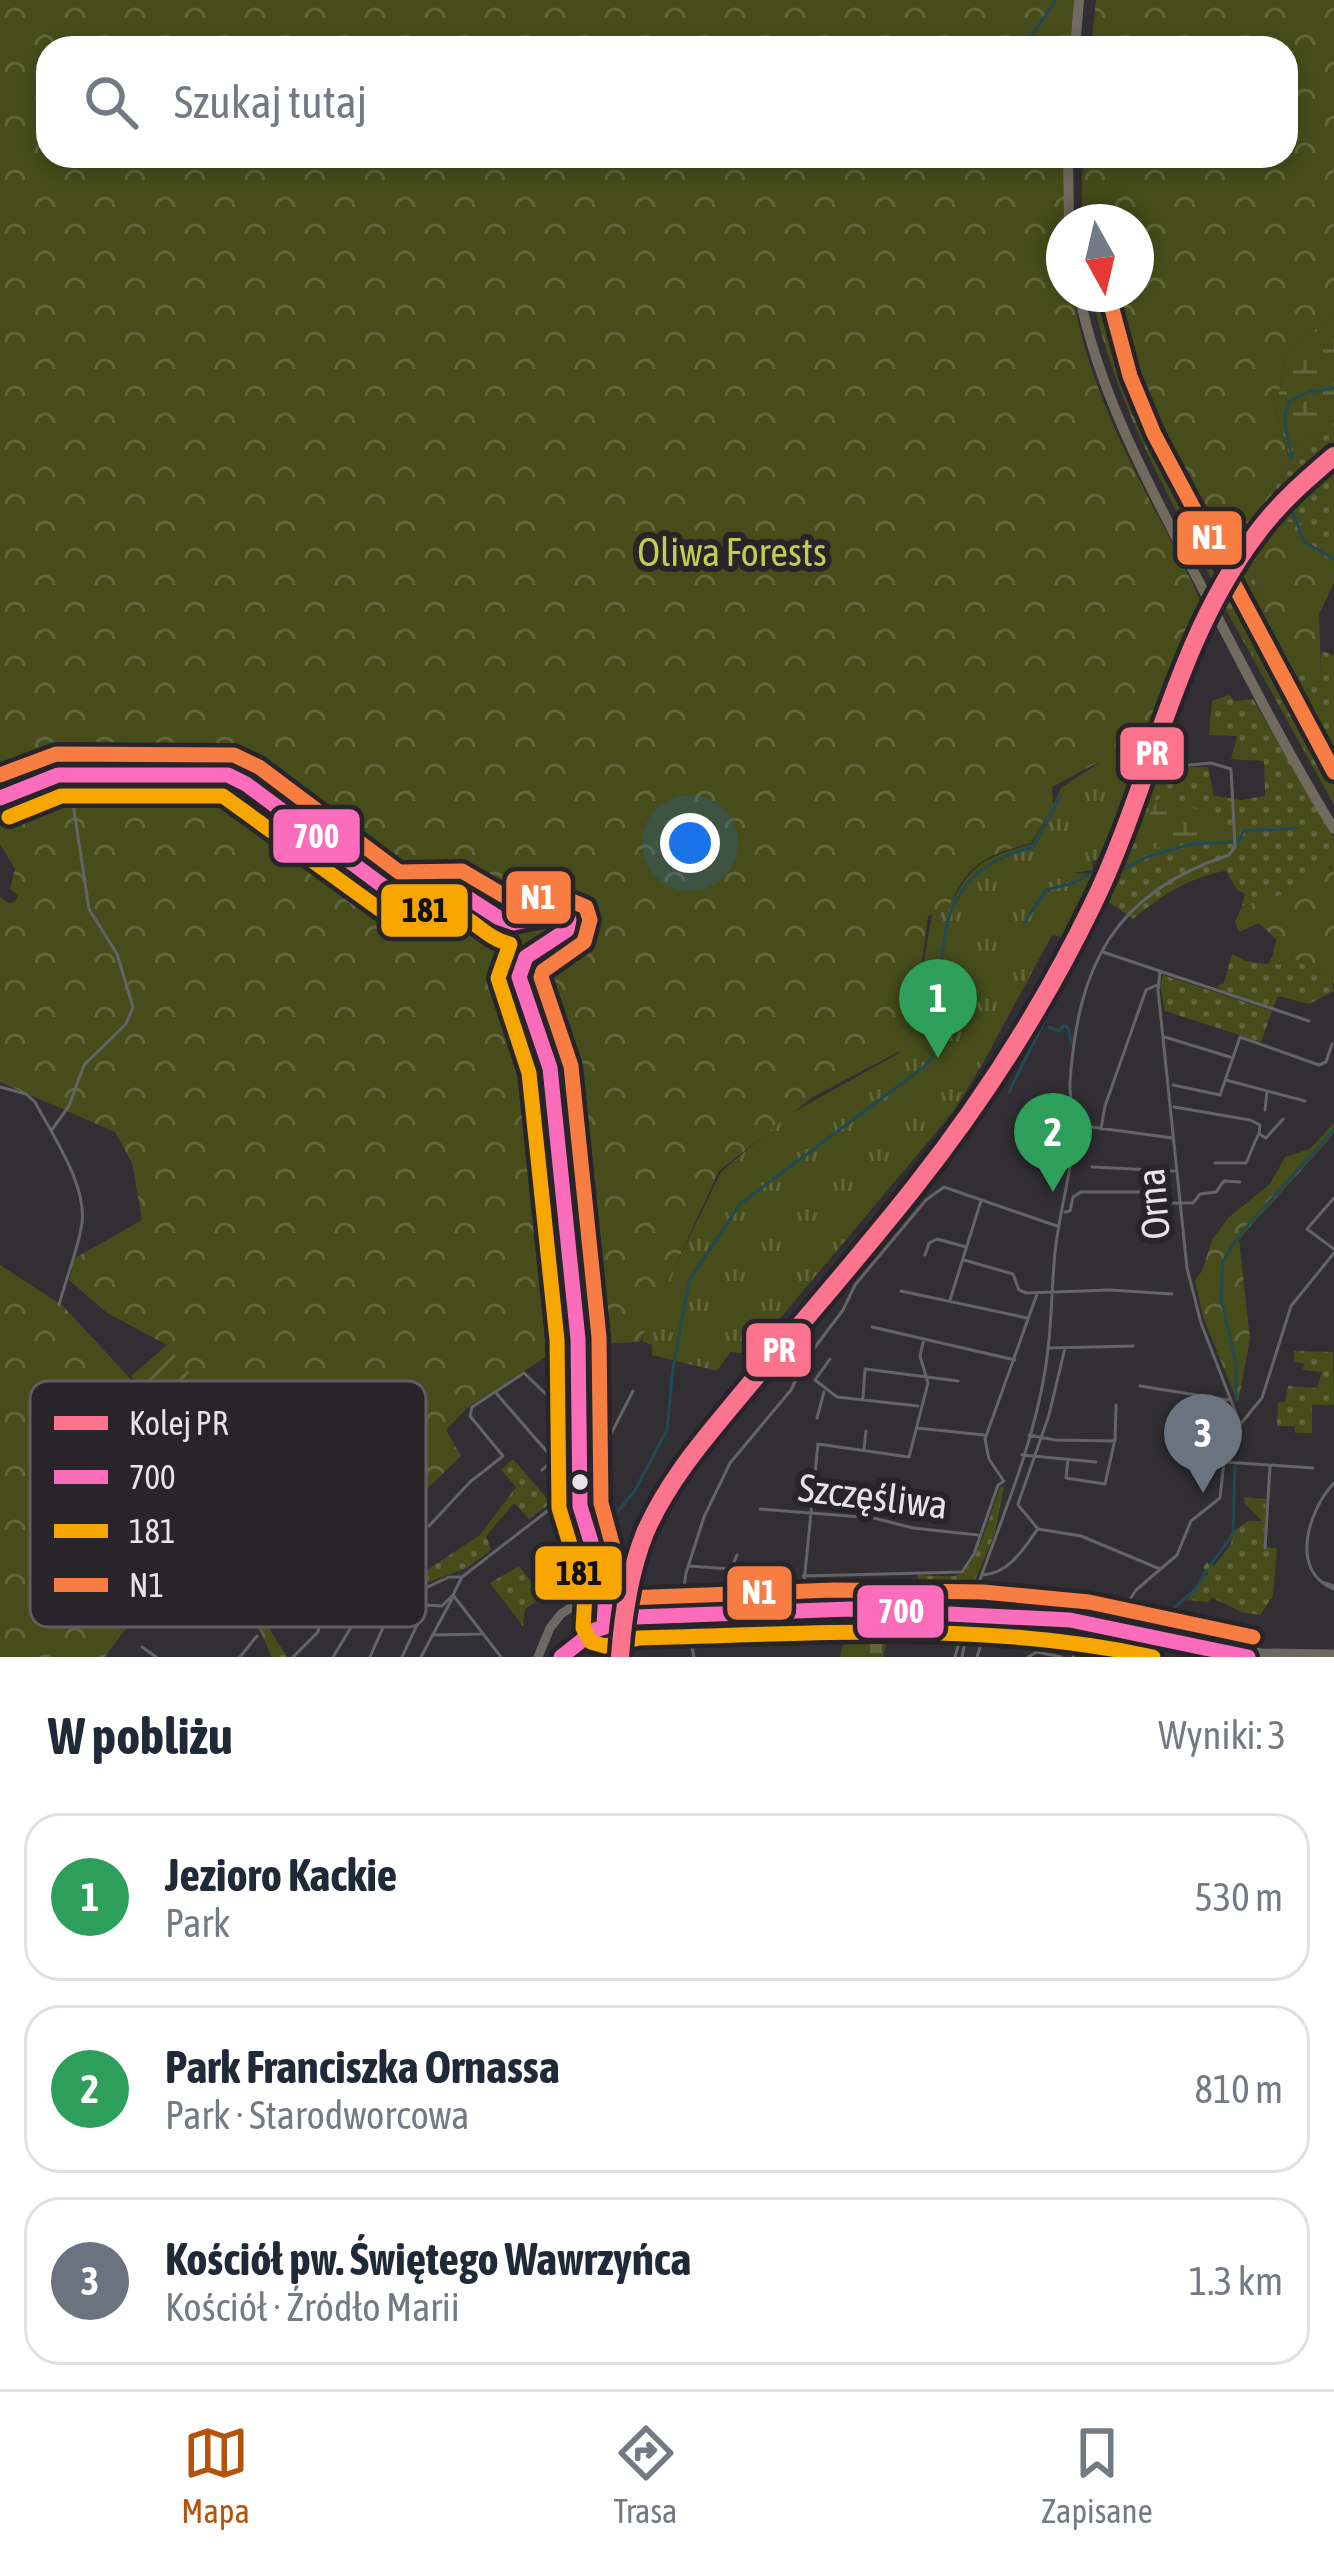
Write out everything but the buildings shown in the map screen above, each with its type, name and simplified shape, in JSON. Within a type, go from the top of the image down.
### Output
[{"type":"highway","points":[[1079,36],[1082,0]]},
{"type":"highway","points":[[1071,168],[1072,204]]},
{"type":"highway","points":[[1086,312],[1095,360],[1115,416],[1334,817]]},
{"type":"highway","points":[[1224,621],[1334,829]]},
{"type":"main road","points":[[0,798],[40,779],[69,775],[228,775],[391,892],[458,891],[508,922],[568,917],[568,930],[526,958],[519,977],[550,1068],[577,1330],[580,1509],[611,1598],[606,1657]]},
{"type":"main road","points":[[538,1657],[561,1614],[581,1601],[611,1598],[686,1610],[1045,1606],[1248,1657]]},
{"type":"main road","points":[[561,1657],[586,1635],[608,1624],[686,1610],[802,1604],[972,1609]]},
{"type":"main road","points":[[1113,1624],[1278,1655],[1334,1654]]},
{"type":"street","points":[[955,1657],[1044,1376],[1058,1226],[1075,1125],[1070,1082],[1084,986],[1116,927],[1138,905],[1178,875],[1234,850],[1231,770],[1211,763],[1179,766]]},
{"type":"street","points":[[51,1131],[66,1110],[84,1065],[114,1039],[133,1010],[117,954],[88,909],[69,775]]},
{"type":"street","points":[[1101,951],[1309,1021]]},
{"type":"street","name":"Orna","points":[[1160,972],[1157,986],[1166,1037],[1186,1268],[1240,1424]]},
{"type":"street","points":[[1101,1129],[1146,990],[1157,986]]},
{"type":"street","points":[[1166,1037],[1232,1058]]},
{"type":"street","points":[[1170,1085],[1217,1096],[1238,1039],[1243,1037],[1319,1066],[1326,1062],[1332,1044]]},
{"type":"street","points":[[1225,1080],[1304,1100]]},
{"type":"street","points":[[0,1087],[31,1097],[69,1164],[82,1214],[58,1305]]},
{"type":"street","points":[[1215,1163],[1246,1163],[1259,1133],[1267,1090]]},
{"type":"street","points":[[1173,1107],[1260,1125]]},
{"type":"street","points":[[1259,1133],[1269,1138],[1283,1120]]},
{"type":"street","points":[[1075,1125],[1174,1138]]},
{"type":"street","points":[[1092,1167],[1177,1172]]},
{"type":"street","points":[[1061,1212],[1070,1211],[1073,1197],[1084,1191],[1155,1192],[1163,1203],[1181,1203],[1216,1192],[1224,1181],[1240,1182]]},
{"type":"street","points":[[694,1657],[686,1610],[688,1566],[704,1517],[732,1460],[790,1390],[855,1285],[926,1200],[942,1187],[1058,1226]]},
{"type":"street","points":[[1097,1657],[1136,1590],[1179,1552],[1194,1518],[1220,1498],[1223,1462],[1240,1424],[1257,1406],[1272,1375],[1291,1306],[1334,1251],[1309,1233],[1307,1226],[1334,1198]]},
{"type":"street","points":[[949,1302],[982,1199]]},
{"type":"street","points":[[925,1256],[929,1243],[937,1239],[967,1248]]},
{"type":"street","points":[[964,1259],[1013,1274],[1019,1290],[1037,1294],[1126,1290],[1172,1294]]},
{"type":"street","points":[[901,1291],[1027,1318]]},
{"type":"street","points":[[1013,1484],[1004,1481],[986,1451],[986,1435],[1037,1294]]},
{"type":"street","points":[[872,1327],[1015,1360]]},
{"type":"street","points":[[802,1604],[818,1444],[909,1456],[927,1377],[920,1356],[924,1340]]},
{"type":"street","points":[[1047,1348],[1133,1346]]},
{"type":"street","points":[[1018,1504],[1065,1348]]},
{"type":"street","points":[[830,1359],[815,1379],[837,1397],[922,1406]]},
{"type":"street","points":[[863,1400],[865,1369],[958,1381]]},
{"type":"street","points":[[429,1526],[502,1456],[469,1413],[524,1373],[575,1432],[581,1433]]},
{"type":"street","points":[[1140,1386],[1229,1400]]},
{"type":"street","points":[[817,1418],[819,1399],[826,1390]]},
{"type":"street","points":[[422,1657],[462,1577],[568,1496],[607,1494],[610,1436],[633,1391]]},
{"type":"street","points":[[495,1392],[548,1453],[551,1462],[542,1470]]},
{"type":"street","points":[[1068,1459],[1066,1478],[1105,1484],[1113,1464],[1116,1405]]},
{"type":"street","points":[[917,1428],[986,1435]]},
{"type":"street","points":[[863,1450],[866,1431]]},
{"type":"street","points":[[1028,1435],[1114,1441]]},
{"type":"street","points":[[1022,1455],[1096,1462]]},
{"type":"street","points":[[1223,1462],[1313,1468]]},
{"type":"street","points":[[1265,1548],[1270,1464]]},
{"type":"street","points":[[803,1576],[958,1574],[971,1560],[998,1485],[1004,1481]]},
{"type":"street","points":[[1334,1483],[1312,1515],[1308,1553],[1313,1571],[1334,1588]]},
{"type":"street","points":[[1007,1503],[1018,1504],[1038,1529],[1081,1536],[1161,1570]]},
{"type":"street","name":"Szczęśliwa","points":[[760,1509],[874,1518],[980,1535]]},
{"type":"street","points":[[983,1576],[1016,1559],[1038,1529]]},
{"type":"street","points":[[688,1566],[731,1569],[736,1555]]},
{"type":"street","points":[[426,1588],[449,1577],[462,1577]]},
{"type":"street","points":[[426,1606],[442,1606],[453,1595]]},
{"type":"street","points":[[453,1595],[502,1657]]},
{"type":"street","points":[[962,1657],[972,1609]]},
{"type":"street","points":[[977,1657],[987,1626]]},
{"type":"street","points":[[293,1657],[319,1627]]},
{"type":"street","points":[[333,1657],[350,1627]]},
{"type":"street","points":[[370,1657],[383,1627]]},
{"type":"street","points":[[402,1657],[415,1627]]},
{"type":"street","points":[[433,1635],[483,1633]]},
{"type":"street","points":[[240,1657],[257,1636]]},
{"type":"street","points":[[1073,1657],[1085,1637],[1106,1640]]},
{"type":"street","points":[[1146,1657],[1155,1637]]},
{"type":"street","points":[[142,1647],[156,1657]]},
{"type":"street","points":[[1028,1657],[1035,1652],[1061,1657]]},
{"type":"green space","name":"Oliwa Forests","points":[[0,0],[1074,0],[1071,36],[36,36],[36,168],[1064,168],[1064,204],[1046,204],[1046,312],[1077,312],[1108,413],[1199,597],[1187,666],[1159,731],[1132,744],[1117,758],[1052,787],[1053,805],[1031,843],[979,864],[962,882],[948,910],[928,916],[918,993],[900,1051],[813,1097],[719,1171],[640,1342],[582,1345],[553,1068],[523,978],[532,957],[573,932],[573,916],[561,911],[511,919],[461,888],[394,889],[249,781],[230,772],[57,772],[0,795]]},
{"type":"green space","points":[[1096,0],[1334,0],[1334,313],[1285,356],[1276,412],[1290,461],[1259,523],[1216,587],[1144,445],[1113,371],[1096,312],[1154,312],[1154,204],[1082,204],[1082,168],[1298,168],[1298,36],[1092,36]]},
{"type":"green space","points":[[1334,313],[1334,427],[1287,448],[1276,412],[1285,356]]},
{"type":"green space","points":[[1334,427],[1334,561],[1312,545],[1301,523],[1274,522],[1254,570],[1263,601],[1253,656],[1267,679],[1298,671],[1321,672],[1321,651],[1334,655],[1334,805],[1220,599],[1252,540],[1270,516],[1274,520],[1268,498],[1290,461],[1287,448]]},
{"type":"green space","points":[[1274,522],[1301,523],[1312,545],[1334,561],[1334,583],[1319,614],[1321,673],[1298,671],[1267,679],[1253,656],[1263,601],[1254,570]]},
{"type":"green space","points":[[1229,695],[1234,701],[1253,699],[1334,838],[1334,870],[1330,866],[1303,889],[1242,906],[1245,894],[1237,890],[1226,871],[1200,877],[1133,919],[1100,896],[1166,741],[1170,746],[1167,767],[1208,767],[1214,796],[1242,800],[1265,796],[1264,761],[1231,759],[1237,736],[1209,735],[1212,701]]},
{"type":"green space","points":[[1123,748],[1127,793],[1097,860],[1092,861],[1093,870],[1072,873],[1092,874],[1061,937],[1052,935],[953,1112],[750,1354],[730,1352],[717,1371],[652,1355],[652,1345],[642,1341],[647,1324],[721,1172],[787,1116],[899,1053],[918,995],[932,915],[946,911],[979,866],[1032,844],[1062,787]]},
{"type":"green space","points":[[221,779],[252,793],[388,894],[453,894],[510,923],[566,922],[525,956],[516,973],[547,1069],[575,1343],[468,1407],[446,1430],[461,1456],[426,1490],[426,1381],[157,1381],[167,1345],[107,1313],[69,1280],[75,1258],[142,1220],[132,1163],[115,1132],[0,1082],[0,897],[9,903],[18,895],[10,889],[15,869],[0,844],[0,803],[51,780]]},
{"type":"green space","points":[[1164,793],[1200,811],[1228,838],[1143,851],[1148,820]]},
{"type":"green space","points":[[1324,866],[1334,870],[1334,985],[1331,976],[1293,958],[1278,965],[1273,955],[1276,939],[1259,923],[1239,932],[1235,922],[1242,906],[1302,889]]},
{"type":"green space","points":[[1232,954],[1268,964],[1273,955],[1278,965],[1293,958],[1331,976],[1334,991],[1309,1004],[1278,996],[1273,1008],[1222,990],[1217,986],[1224,983]]},
{"type":"green space","points":[[1163,975],[1272,1011],[1261,1042],[1165,1011]]},
{"type":"green space","points":[[1334,1123],[1332,1136],[1239,1239],[1250,1339],[1238,1403],[1203,1317],[1195,1280],[1212,1240],[1228,1218],[1270,1184],[1285,1157],[1310,1149]]},
{"type":"green space","points":[[0,1265],[63,1306],[132,1381],[30,1381],[30,1627],[127,1627],[105,1657],[0,1657]]},
{"type":"green space","points":[[167,1345],[189,1372],[188,1381],[136,1381],[131,1376]]},
{"type":"green space","points":[[1294,1351],[1333,1352],[1334,1405],[1312,1405],[1312,1433],[1277,1426],[1278,1403],[1285,1402],[1288,1386],[1317,1388],[1322,1372],[1303,1370],[1304,1363],[1294,1362]]},
{"type":"green space","points":[[513,1459],[551,1503],[529,1519],[514,1503],[486,1536],[491,1550],[467,1568],[426,1583],[426,1571],[480,1535],[516,1487],[501,1470]]},
{"type":"green space","points":[[1004,1486],[995,1533],[971,1590],[917,1592],[918,1575],[954,1576],[965,1571]]},
{"type":"green space","points":[[1244,1497],[1266,1499],[1264,1547],[1277,1548],[1273,1596],[1260,1615],[1241,1612],[1211,1597],[1208,1602],[1187,1600],[1208,1573],[1203,1568],[1207,1562],[1214,1566],[1230,1546],[1234,1531],[1248,1521],[1262,1521]]},
{"type":"green space","points":[[519,1566],[543,1597],[525,1609],[523,1626],[490,1583]]},
{"type":"green space","points":[[849,1617],[892,1618],[883,1657],[840,1657]]},
{"type":"green space","points":[[257,1627],[268,1627],[287,1657],[271,1657]]},
{"type":"waterway","points":[[1031,36],[1056,0]]},
{"type":"waterway","points":[[1292,458],[1284,419],[1289,401],[1334,388]]},
{"type":"waterway","points":[[1292,510],[1304,542],[1334,559]]},
{"type":"waterway","points":[[932,1056],[941,1037],[943,948],[955,903],[983,869],[1033,847],[1061,795]]},
{"type":"waterway","points":[[1239,842],[1243,831],[1296,828]]},
{"type":"waterway","points":[[1122,870],[1191,844],[1232,842]]},
{"type":"waterway","points":[[1024,923],[1046,890],[1097,871]]},
{"type":"waterway","points":[[1009,1092],[1055,1000]]},
{"type":"waterway","points":[[1049,1027],[1059,1031],[1064,1025],[1071,1043]]},
{"type":"waterway","points":[[618,1511],[634,1492],[667,1430],[689,1281],[740,1204],[931,1058]]},
{"type":"waterway","points":[[1236,1400],[1236,1364],[1221,1299],[1223,1261],[1240,1234],[1334,1130]]},
{"type":"waterway","points":[[1225,1443],[1231,1414]]},
{"type":"waterway","points":[[1211,1564],[1233,1534],[1235,1465]]},
{"type":"waterway","points":[[1162,1618],[1196,1589],[1206,1571]]},
{"type":"waterway","points":[[1128,1657],[1137,1643]]},
{"type":"rail line","name":"PR","points":[[620,1657],[635,1563],[666,1493],[706,1437],[913,1189],[1010,1053],[1092,906],[1184,666],[1229,575],[1274,512],[1334,456]]},
{"type":"transit line","name":"N1","points":[[1113,312],[1130,376],[1154,434],[1334,772]]},
{"type":"transit line","name":"N1","points":[[0,775],[56,754],[234,755],[259,767],[399,872],[462,871],[513,901],[557,895],[586,907],[590,920],[584,942],[541,977],[571,1066],[599,1337],[601,1503],[627,1598],[834,1590],[983,1592],[1089,1602],[1253,1637]]},
{"type":"transit line","name":"700","points":[[0,798],[58,775],[228,775],[391,892],[457,891],[514,923],[549,916],[569,920],[567,930],[526,957],[519,977],[550,1068],[578,1339],[580,1506],[606,1591],[604,1625]]},
{"type":"transit line","name":"181","points":[[9,817],[61,796],[223,796],[382,911],[450,911],[510,944],[498,978],[529,1073],[557,1340],[559,1508],[585,1594],[583,1628],[591,1642],[605,1646],[639,1638],[897,1632],[1025,1638],[1153,1657]]},
{"type":"transit line","name":"700","points":[[561,1657],[595,1630],[636,1617],[850,1609],[1070,1620],[1248,1657]]},
{"type":"place","name":"Jezioro Kackie","points":[[938,1058]]},
{"type":"place","name":"Park Franciszka Ornassa","points":[[1053,1192]]},
{"type":"place","name":"Kościół pw. Świętego Wawrzyńca","points":[[1203,1493]]}]
